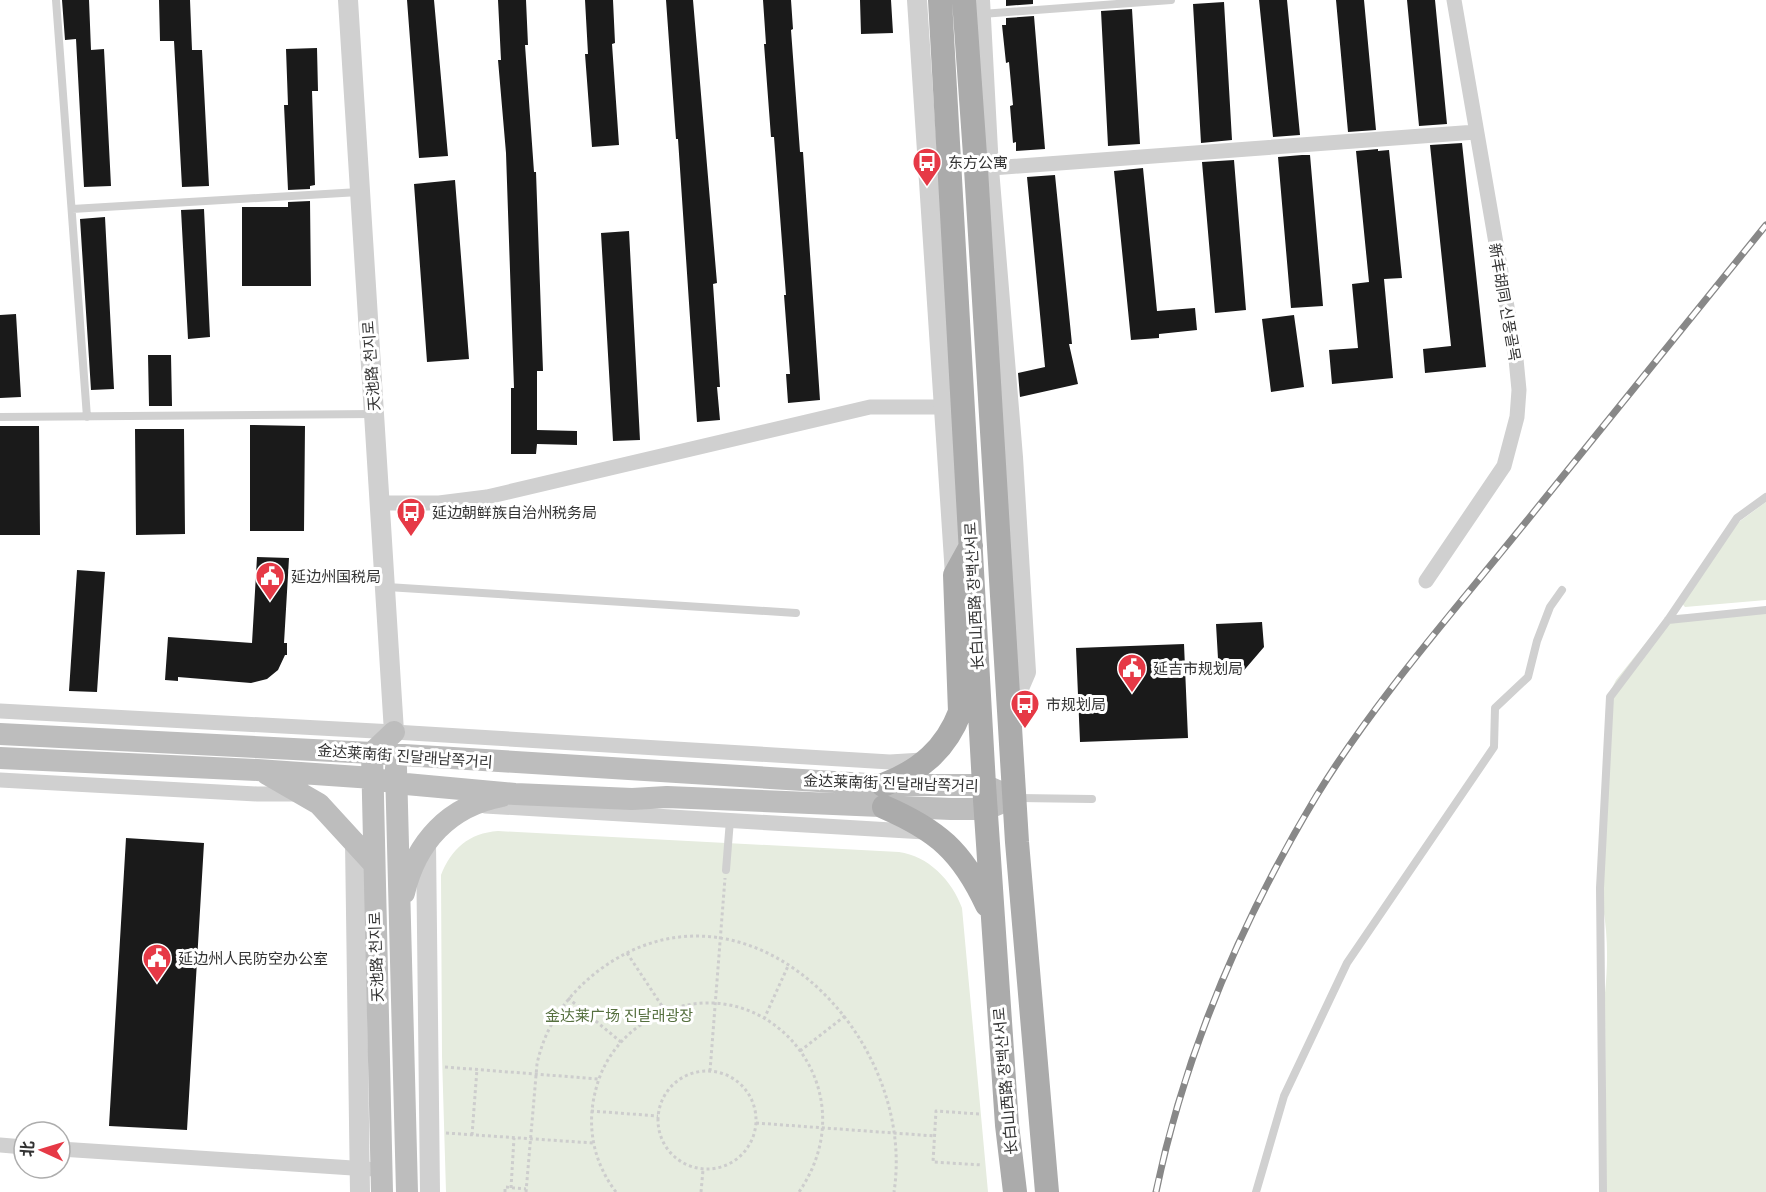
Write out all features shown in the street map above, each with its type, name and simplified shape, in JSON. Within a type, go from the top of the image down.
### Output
[{"type":"main road","name":"长白山西路 장백산서로","points":[[940,0],[954,407],[971,546],[984,785],[1007,1125],[1015,1192]]},
{"type":"main road","name":"长白山西路 장백산서로","points":[[975,5],[1014,798],[1047,1192]]},
{"type":"main road","points":[[971,546],[955,575],[960,712],[953,730],[942,746],[926,760],[897,779],[883,796],[949,846],[965,864],[993,917],[1023,915]]},
{"type":"main road","points":[[372,753],[394,732]]},
{"type":"main road","name":"天池路 천지로","points":[[394,732],[407,1182]]},
{"type":"main road","name":"金达莱南街 진달래남쪽거리","points":[[0,734],[372,753],[883,796],[986,809],[1014,798]]},
{"type":"main road","name":"天池路 천지로","points":[[372,753],[382,1181]]},
{"type":"main road","name":"金达莱南街 진달래남쪽거리","points":[[0,758],[373,777],[395,783],[515,794],[632,799],[883,796],[984,785],[1014,798]]},
{"type":"main road","points":[[257,770],[319,804],[374,864]]},
{"type":"main road","points":[[399,918],[407,879],[426,843],[438,828],[457,813],[479,801],[515,794]]},
{"type":"street","name":"天池路 천지로","points":[[348,0],[394,732]]},
{"type":"street","name":"长白山西路 장백산서로","points":[[917,0],[954,407],[955,575]]},
{"type":"street","name":"新丰胡同 신풍골목","points":[[1426,581],[1504,466],[1517,417],[1519,390],[1516,358],[1454,0]]},
{"type":"street","points":[[983,169],[1476,132]]},
{"type":"street","points":[[380,503],[439,503],[487,497],[870,407],[954,407]]},
{"type":"street","name":"金达莱南街 진달래남쪽거리","points":[[0,711],[890,762],[926,760]]},
{"type":"street","points":[[0,780],[257,794],[304,794]]},
{"type":"street","points":[[473,805],[932,832]]},
{"type":"street","name":"天池路 천지로","points":[[356,842],[360,1192]]},
{"type":"street","points":[[426,843],[430,1192]]},
{"type":"street","points":[[72,1150],[359,1168],[382,1181],[407,1182]]},
{"type":"lane","points":[[56,0],[87,417]]},
{"type":"lane","points":[[975,5],[1172,0]]},
{"type":"lane","points":[[72,209],[360,192]]},
{"type":"lane","points":[[0,417],[375,414]]},
{"type":"lane","points":[[1604,1192],[1600,888],[1610,696],[1668,620],[1737,518],[1766,497]]},
{"type":"lane","points":[[385,587],[796,613]]},
{"type":"lane","points":[[1256,1192],[1284,1096],[1347,963],[1494,747],[1495,708],[1528,677],[1537,642],[1550,607],[1562,591]]},
{"type":"lane","points":[[1668,620],[1766,610]]},
{"type":"lane","points":[[1014,798],[1092,799]]},
{"type":"lane","points":[[726,870],[730,820]]},
{"type":"path","points":[[710,1071],[726,870]]},
{"type":"path","points":[[505,1192],[505,1187],[526,1190],[536,1074],[541,1046],[568,998],[606,965],[627,953],[653,943],[684,936],[721,939],[759,950],[812,982],[845,1016],[876,1066],[885,1090],[894,1133],[896,1163],[894,1192]]},
{"type":"path","points":[[627,953],[666,1012]]},
{"type":"path","points":[[764,1019],[788,966]]},
{"type":"path","points":[[568,998],[621,1042]]},
{"type":"path","points":[[616,1192],[600,1167],[593,1143],[591,1111],[599,1079],[612,1054],[621,1042],[648,1020],[681,1007],[715,1004],[734,1007],[764,1019],[780,1029],[809,1064],[820,1092],[822,1142],[815,1165],[799,1192]]},
{"type":"path","points":[[800,1051],[845,1016]]},
{"type":"path","points":[[440,1066],[599,1079]]},
{"type":"path","points":[[472,1135],[477,1069]]},
{"type":"path","points":[[710,1071],[728,1076],[746,1091],[753,1104],[756,1123],[752,1141],[738,1159],[725,1166],[703,1170],[688,1166],[670,1153],[659,1132],[658,1116],[665,1093],[676,1082],[690,1074],[710,1071]]},
{"type":"path","points":[[591,1111],[658,1116]]},
{"type":"path","points":[[979,1114],[936,1111],[933,1162],[982,1165]]},
{"type":"path","points":[[756,1123],[935,1136]]},
{"type":"path","points":[[441,1133],[593,1143]]},
{"type":"path","points":[[511,1188],[514,1138]]},
{"type":"path","points":[[701,1192],[703,1170]]},
{"type":"green space","points":[[1766,502],[1766,600],[1685,607],[1679,600],[1736,524]]},
{"type":"green space","points":[[1766,613],[1766,1192],[1606,1192],[1605,993],[1607,950],[1603,907],[1610,692],[1616,680],[1668,615]]},
{"type":"green space","name":"金达莱广场 진달래광장","points":[[498,831],[899,852],[920,858],[929,864],[952,888],[962,908],[988,1192],[446,1192],[442,1056],[441,875],[450,857],[462,844],[478,835]]},
{"type":"building","points":[[62,0],[89,0],[91,50],[104,49],[111,186],[84,187],[76,39],[65,40]]},
{"type":"building","points":[[159,0],[190,0],[192,50],[202,50],[209,186],[182,187],[174,41],[160,41]]},
{"type":"building","points":[[407,0],[434,0],[448,156],[419,158]]},
{"type":"building","points":[[498,0],[526,0],[528,45],[525,45],[534,172],[536,172],[543,371],[537,371],[537,430],[577,431],[577,445],[537,444],[536,454],[511,454],[511,388],[514,388],[506,153],[498,60],[501,60]]},
{"type":"building","points":[[585,0],[613,0],[615,43],[612,44],[619,145],[592,147],[585,54],[588,54]]},
{"type":"building","points":[[666,0],[693,0],[717,283],[713,284],[720,420],[697,422]]},
{"type":"building","points":[[763,0],[791,0],[793,29],[791,30],[800,152],[803,152],[820,400],[788,403],[786,374],[790,374],[784,295],[786,295],[774,137],[771,137]]},
{"type":"building","points":[[860,0],[891,0],[893,33],[861,34]]},
{"type":"building","points":[[1006,0],[1033,0],[1033,4],[1006,6]]},
{"type":"building","points":[[1259,0],[1287,0],[1300,135],[1273,137]]},
{"type":"building","points":[[1336,0],[1364,0],[1376,130],[1348,132]]},
{"type":"building","points":[[1407,0],[1435,0],[1447,124],[1419,126]]},
{"type":"building","points":[[1224,2],[1232,140],[1201,143],[1193,4]]},
{"type":"building","points":[[1132,9],[1140,144],[1108,146],[1101,11]]},
{"type":"building","points":[[1034,16],[1045,149],[1016,151],[1016,142],[1013,143],[1010,106],[1013,105],[1009,62],[1006,63],[1002,25],[1006,25],[1006,18]]},
{"type":"building","points":[[317,48],[318,91],[312,91],[315,185],[310,186],[310,189],[288,190],[284,105],[288,105],[286,49]]},
{"type":"building","points":[[1462,143],[1486,367],[1425,373],[1423,349],[1451,346],[1430,145]]},
{"type":"building","points":[[1378,149],[1378,151],[1389,150],[1402,278],[1384,279],[1393,378],[1332,384],[1329,350],[1358,348],[1352,284],[1369,282],[1356,151]]},
{"type":"building","points":[[1310,155],[1323,306],[1291,308],[1278,157]]},
{"type":"building","points":[[1234,160],[1246,310],[1215,313],[1202,162]]},
{"type":"building","points":[[1143,168],[1157,311],[1195,308],[1197,330],[1159,334],[1159,338],[1131,340],[1114,171]]},
{"type":"building","points":[[1055,175],[1072,344],[1069,344],[1078,384],[1020,397],[1018,373],[1045,367],[1027,177]]},
{"type":"building","points":[[455,180],[469,359],[427,362],[414,184]]},
{"type":"building","points":[[310,201],[311,286],[242,286],[242,207],[288,207],[288,202]]},
{"type":"building","points":[[204,209],[210,337],[188,339],[181,210]]},
{"type":"building","points":[[105,217],[114,389],[91,390],[80,219]]},
{"type":"building","points":[[629,231],[640,440],[613,441],[601,233]]},
{"type":"building","points":[[16,314],[21,397],[0,398],[0,315]]},
{"type":"building","points":[[1294,315],[1304,387],[1271,392],[1262,319]]},
{"type":"building","points":[[148,355],[171,355],[172,406],[149,406]]},
{"type":"building","points":[[250,425],[305,426],[304,531],[250,531]]},
{"type":"building","points":[[0,426],[39,426],[40,535],[0,535]]},
{"type":"building","points":[[135,429],[184,429],[185,534],[136,535]]},
{"type":"building","name":"延边州国税局","points":[[257,557],[289,558],[284,643],[287,643],[287,655],[278,670],[267,679],[251,683],[178,677],[178,681],[165,680],[168,637],[252,643]]},
{"type":"building","points":[[77,570],[105,572],[97,692],[69,691]]},
{"type":"building","points":[[1262,622],[1264,647],[1240,675],[1219,676],[1216,624]]},
{"type":"building","name":"延吉市规划局","points":[[1184,644],[1188,738],[1080,742],[1076,648]]},
{"type":"building","name":"延边州人民防空办公室","points":[[126,838],[204,843],[187,1130],[109,1126]]},
{"type":"railway","points":[[1156,1192],[1183,1088],[1220,987],[1265,889],[1317,795],[1364,725],[1416,656],[1766,225]]},
{"type":"place","name":"东方公寓","points":[[927,188]]},
{"type":"place","name":"延边朝鲜族自治州税务局","points":[[411,538]]},
{"type":"place","name":"延边州国税局","points":[[270,602]]},
{"type":"place","name":"延吉市规划局","points":[[1132,694]]},
{"type":"place","name":"市规划局","points":[[1025,730]]},
{"type":"place","name":"延边州人民防空办公室","points":[[157,984]]}]
